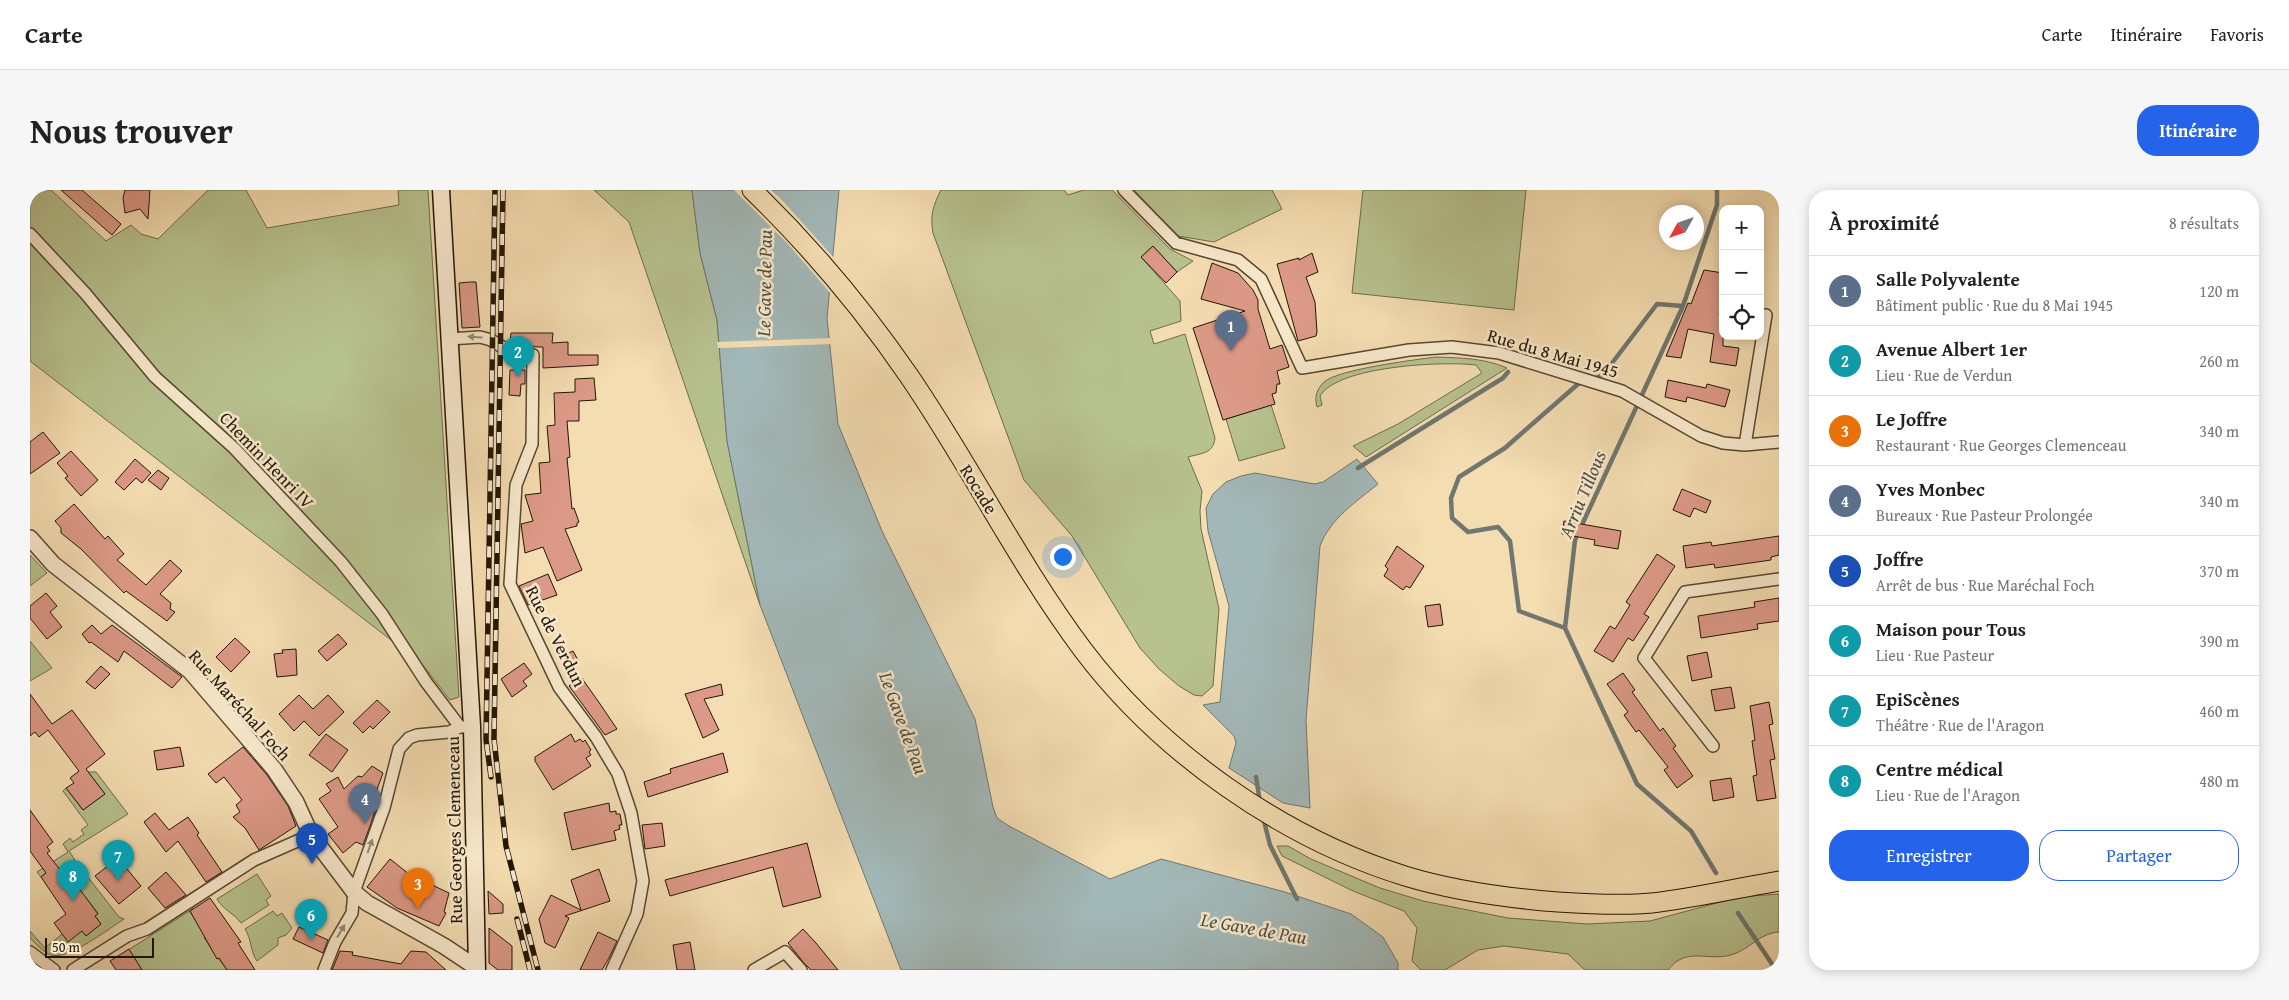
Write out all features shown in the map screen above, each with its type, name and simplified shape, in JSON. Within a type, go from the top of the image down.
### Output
[{"type":"main road","name":"Rue Georges Clemenceau","points":[[440,190],[470,691],[466,727],[479,969]]},
{"type":"main road","name":"Rocade","points":[[752,190],[824,267],[909,376],[1044,593],[1083,649],[1150,725],[1215,779],[1283,822],[1354,858],[1405,876],[1468,891],[1521,900],[1582,904],[1651,903],[1779,880]]},
{"type":"street","name":"Rue du 8 Mai 1945","points":[[1124,190],[1176,244],[1238,260],[1261,279],[1302,368],[1409,350],[1452,347],[1499,353],[1618,390],[1701,436],[1723,443],[1744,445],[1779,442]]},
{"type":"street","name":"Chemin Henri IV","points":[[30,234],[85,293],[155,377],[234,448],[341,562],[382,614],[426,682],[466,727]]},
{"type":"street","points":[[1744,445],[1766,314]]},
{"type":"street","name":"Rue de Verdun","points":[[449,338],[480,337],[499,344],[512,353],[533,356],[532,444],[516,485],[510,584],[559,687],[596,737],[618,774],[631,813],[643,881],[637,914],[612,970]]},
{"type":"street","name":"Rue Maréchal Foch","points":[[30,538],[53,564],[190,671],[274,769],[296,802],[311,835],[354,892],[367,903],[444,946],[479,969]]},
{"type":"street","points":[[1713,746],[1644,658],[1685,592],[1779,579]]},
{"type":"street","points":[[324,970],[335,942],[352,913],[354,892],[384,808],[399,749],[409,738],[417,735],[449,732],[466,727]]},
{"type":"street","points":[[74,970],[127,936],[147,928],[254,860],[311,835]]},
{"type":"street","points":[[30,952],[54,970]]},
{"type":"street","points":[[754,970],[785,952],[801,970]]},
{"type":"green space","points":[[30,190],[51,190],[106,241],[131,225],[141,234],[158,239],[208,190],[246,190],[267,228],[399,205],[398,190],[428,190],[459,697],[450,700],[422,664],[30,361]]},
{"type":"green space","points":[[594,190],[692,190],[700,253],[717,320],[727,441],[760,605],[629,222]]},
{"type":"green space","points":[[941,190],[1064,190],[1068,195],[1084,190],[1112,190],[1170,249],[1193,261],[1177,272],[1153,246],[1141,257],[1180,301],[1181,321],[1150,331],[1154,344],[1185,334],[1215,438],[1209,450],[1188,457],[1202,491],[1201,529],[1219,609],[1213,686],[1202,696],[1194,695],[1179,686],[1159,669],[1140,648],[1072,536],[1024,480],[933,233],[933,211]]},
{"type":"green space","points":[[1134,190],[1272,190],[1282,209],[1214,242],[1178,236]]},
{"type":"green space","points":[[1363,190],[1526,190],[1514,310],[1352,293]]},
{"type":"green space","points":[[1436,357],[1481,360],[1507,368],[1366,457],[1353,446],[1398,424],[1482,373],[1476,365],[1416,365],[1368,372],[1347,378],[1330,386],[1320,396],[1322,405],[1317,407],[1316,397],[1318,390],[1324,382],[1332,377],[1360,369]]},
{"type":"green space","points":[[1271,405],[1285,448],[1239,461],[1226,419]]},
{"type":"green space","points":[[30,555],[47,573],[30,586]]},
{"type":"green space","points":[[30,641],[52,668],[30,681]]},
{"type":"green space","points":[[88,772],[96,772],[128,814],[69,851],[75,860],[61,871],[56,865],[41,877],[37,872],[68,852],[63,844],[70,838],[73,842],[84,834],[81,830],[88,825],[63,791],[66,788],[83,810],[105,794]]},
{"type":"green space","points":[[1277,846],[1288,846],[1311,859],[1380,888],[1423,901],[1508,918],[1587,924],[1650,921],[1739,897],[1779,894],[1779,932],[1766,935],[1734,954],[1716,957],[1691,956],[1683,958],[1668,970],[1585,970],[1568,954],[1504,946],[1478,950],[1445,970],[1421,970],[1412,961],[1417,928],[1404,911],[1353,891],[1282,856]]},
{"type":"green space","points":[[257,874],[271,896],[266,900],[269,905],[241,923],[217,899]]},
{"type":"green space","points":[[87,876],[119,917],[124,919],[77,949],[58,956],[48,954],[30,938],[30,931],[45,948],[62,934],[82,931],[86,936],[101,924],[95,916],[98,913],[86,898],[73,887]]},
{"type":"green space","points":[[194,908],[190,912],[206,936],[204,938],[227,970],[142,970],[129,950],[125,952]]},
{"type":"green space","points":[[273,911],[277,916],[282,913],[292,928],[286,935],[278,938],[278,945],[257,961],[245,929]]},
{"type":"water","name":"Le Gave de Pau","points":[[692,190],[839,190],[827,318],[838,424],[882,531],[975,719],[993,807],[997,818],[1110,879],[1161,859],[1285,892],[1351,914],[1383,937],[1398,963],[1398,970],[901,970],[760,605],[727,441],[717,320],[700,253]]},
{"type":"water","points":[[1357,459],[1378,484],[1337,519],[1324,536],[1320,546],[1306,720],[1310,808],[1283,803],[1229,768],[1236,743],[1234,736],[1203,705],[1220,702],[1229,606],[1208,531],[1206,508],[1213,494],[1226,482],[1241,476],[1255,473],[1314,484],[1323,482]]},
{"type":"pier","points":[[734,190],[771,190],[782,200],[835,259],[832,295],[786,242]]},
{"type":"pier","points":[[832,338],[832,344],[718,348],[717,342]]},
{"type":"building","points":[[61,190],[82,190],[121,224],[112,235]]},
{"type":"building","points":[[125,190],[150,190],[148,219],[140,209],[125,213],[123,198]]},
{"type":"building","points":[[1153,246],[1177,272],[1166,283],[1141,257]]},
{"type":"building","points":[[1312,253],[1318,272],[1306,277],[1315,302],[1317,332],[1316,336],[1298,341],[1277,264],[1299,258],[1299,260]]},
{"type":"building","points":[[1212,263],[1238,273],[1253,290],[1258,300],[1258,309],[1270,349],[1282,345],[1289,367],[1277,371],[1280,384],[1277,384],[1276,393],[1272,394],[1275,404],[1223,420],[1193,328],[1245,311],[1201,299]]},
{"type":"building","points":[[1704,270],[1719,272],[1719,340],[1723,340],[1723,346],[1739,348],[1736,366],[1710,362],[1714,334],[1688,329],[1681,358],[1666,356],[1688,303],[1691,304]]},
{"type":"building","points":[[476,282],[480,327],[462,328],[459,283]]},
{"type":"building","points":[[511,333],[553,333],[552,343],[568,342],[568,355],[598,355],[598,365],[543,368],[543,347],[514,346],[510,343]]},
{"type":"building","points":[[510,370],[525,370],[525,384],[521,384],[520,396],[509,395]]},
{"type":"building","points":[[594,378],[596,400],[579,401],[579,421],[567,421],[570,457],[567,458],[572,509],[574,508],[579,522],[577,526],[565,529],[582,570],[557,581],[543,547],[525,553],[521,524],[533,521],[525,495],[541,493],[539,463],[550,462],[547,426],[555,425],[554,393],[575,392],[575,379]]},
{"type":"building","points":[[1668,380],[1706,388],[1707,384],[1730,390],[1725,407],[1687,397],[1686,402],[1665,397]]},
{"type":"building","points":[[43,432],[60,453],[30,474],[30,442]]},
{"type":"building","points":[[71,451],[98,480],[81,496],[65,478],[68,476],[57,463]]},
{"type":"building","points":[[135,459],[151,473],[142,483],[136,478],[124,490],[115,482]]},
{"type":"building","points":[[158,470],[169,478],[161,490],[148,480]]},
{"type":"building","points":[[1682,489],[1711,501],[1706,513],[1694,508],[1690,517],[1673,510]]},
{"type":"building","points":[[74,504],[105,539],[108,536],[124,554],[117,560],[146,585],[170,560],[182,571],[160,594],[171,603],[170,609],[175,612],[167,621],[126,591],[124,593],[81,549],[61,533],[61,528],[55,521]]},
{"type":"building","points":[[1564,521],[1621,531],[1618,549],[1594,545],[1595,540],[1562,534]]},
{"type":"building","points":[[1779,536],[1779,555],[1771,557],[1771,560],[1715,568],[1714,564],[1686,568],[1683,546],[1711,542],[1712,546]]},
{"type":"building","points":[[1397,546],[1424,566],[1410,588],[1406,586],[1403,590],[1384,576],[1388,569],[1385,566]]},
{"type":"building","points":[[1657,554],[1675,566],[1644,614],[1649,617],[1633,641],[1628,638],[1613,662],[1594,651],[1610,626],[1615,629],[1630,605],[1626,602]]},
{"type":"building","points":[[548,574],[557,595],[528,605],[519,586]]},
{"type":"building","points":[[46,593],[57,606],[50,612],[62,627],[47,639],[30,618],[30,606]]},
{"type":"building","points":[[1779,598],[1779,621],[1757,624],[1758,629],[1701,638],[1698,616],[1755,607],[1754,602]]},
{"type":"building","points":[[1440,604],[1443,625],[1428,627],[1425,606]]},
{"type":"building","points":[[92,625],[101,634],[112,625],[182,677],[172,688],[124,651],[118,662],[91,642],[89,643],[82,634]]},
{"type":"building","points":[[338,634],[347,644],[327,661],[318,651]]},
{"type":"building","points":[[235,638],[250,652],[231,672],[216,657]]},
{"type":"building","points":[[296,649],[297,675],[277,677],[274,654],[283,653],[282,650]]},
{"type":"building","points":[[573,651],[579,662],[567,668],[562,656]]},
{"type":"building","points":[[1707,652],[1712,677],[1692,681],[1687,656]]},
{"type":"building","points":[[524,663],[532,674],[523,681],[527,686],[512,697],[501,679]]},
{"type":"building","points":[[101,666],[110,674],[95,689],[86,682]]},
{"type":"building","points":[[1623,673],[1635,690],[1632,692],[1660,731],[1663,728],[1676,746],[1673,748],[1693,776],[1677,788],[1664,770],[1668,767],[1639,730],[1636,732],[1624,715],[1628,712],[1607,684]]},
{"type":"building","points":[[581,677],[617,729],[605,735],[569,686]]},
{"type":"building","points":[[721,684],[723,695],[704,699],[719,730],[703,738],[685,694]]},
{"type":"building","points":[[1731,687],[1735,708],[1715,711],[1711,690]]},
{"type":"building","points":[[30,694],[52,724],[72,710],[105,754],[86,769],[105,794],[83,810],[66,788],[74,783],[70,778],[79,771],[48,730],[39,737],[35,732],[30,736]]},
{"type":"building","points":[[299,695],[313,709],[328,695],[344,712],[319,736],[304,721],[294,731],[279,714]]},
{"type":"building","points":[[377,700],[390,712],[373,729],[370,726],[363,733],[353,723]]},
{"type":"building","points":[[1769,702],[1773,724],[1769,725],[1775,759],[1770,760],[1776,798],[1757,801],[1753,776],[1757,775],[1752,741],[1755,740],[1750,706]]},
{"type":"building","points":[[326,734],[348,750],[332,772],[309,755]]},
{"type":"building","points":[[571,734],[575,742],[580,739],[583,742],[585,740],[591,750],[589,752],[591,755],[586,758],[591,766],[553,790],[535,761],[535,757]]},
{"type":"building","points":[[180,747],[184,766],[157,770],[154,751]]},
{"type":"building","points":[[243,747],[267,775],[288,806],[296,826],[259,850],[245,828],[233,817],[240,812],[236,805],[242,800],[224,777],[216,783],[208,774]]},
{"type":"building","points":[[723,753],[728,772],[648,797],[644,782],[671,773],[670,769]]},
{"type":"building","points":[[372,766],[383,773],[376,792],[378,793],[376,807],[371,823],[363,845],[356,842],[343,853],[328,834],[338,827],[319,799],[331,791],[326,784],[338,777],[344,789],[358,776],[362,777]]},
{"type":"building","points":[[1731,778],[1734,797],[1713,801],[1710,781]]},
{"type":"building","points":[[609,803],[610,812],[616,811],[616,814],[620,814],[622,825],[619,825],[620,829],[614,831],[616,840],[572,850],[564,813]]},
{"type":"building","points":[[30,810],[53,842],[47,847],[50,851],[47,853],[61,871],[64,868],[98,914],[95,916],[101,924],[86,936],[82,931],[68,942],[54,923],[66,914],[41,877],[46,873],[30,851]]},
{"type":"building","points":[[155,813],[169,830],[188,817],[199,833],[197,835],[222,872],[206,882],[178,841],[166,852],[144,822]]},
{"type":"building","points":[[662,823],[665,846],[645,849],[642,825]]},
{"type":"building","points":[[807,843],[821,897],[783,907],[773,867],[670,896],[665,880]]},
{"type":"building","points":[[118,858],[141,886],[119,904],[95,876]]},
{"type":"building","points":[[390,859],[409,874],[449,893],[444,912],[446,913],[439,926],[397,908],[367,887]]},
{"type":"building","points":[[599,869],[610,901],[565,916],[569,918],[555,948],[545,943],[539,919],[551,895],[581,910],[571,880]]},
{"type":"building","points":[[166,872],[186,895],[165,908],[148,888]]},
{"type":"building","points":[[488,891],[503,904],[503,913],[489,914]]},
{"type":"building","points":[[210,898],[241,942],[238,943],[255,970],[227,970],[219,958],[217,959],[190,911]]},
{"type":"building","points":[[299,927],[328,940],[323,953],[293,939]]},
{"type":"building","points":[[489,928],[512,946],[512,970],[498,970],[489,963]]},
{"type":"building","points":[[803,929],[838,970],[811,970],[804,963],[788,943]]},
{"type":"building","points":[[598,932],[617,941],[610,956],[602,970],[580,970]]},
{"type":"building","points":[[690,942],[695,970],[677,970],[673,945]]},
{"type":"building","points":[[129,949],[142,970],[116,970],[110,961]]},
{"type":"building","points":[[340,951],[353,952],[352,955],[401,964],[411,951],[426,952],[446,970],[332,970]]},
{"type":"waterway","name":"Arriu Tillous","points":[[1716,873],[1691,831],[1637,784],[1565,628],[1575,540],[1683,306],[1717,205],[1717,190]]},
{"type":"waterway","points":[[1593,379],[1603,375],[1657,304],[1683,306]]},
{"type":"waterway","points":[[1358,468],[1503,378],[1508,372]]},
{"type":"waterway","points":[[1565,628],[1519,611],[1510,541],[1498,527],[1468,532],[1452,518],[1451,498],[1459,477],[1505,448],[1578,384],[1583,382]]},
{"type":"waterway","points":[[1256,777],[1260,802]]},
{"type":"waterway","points":[[1263,817],[1270,845],[1297,899]]},
{"type":"waterway","name":"Arriu Tillous","points":[[1738,913],[1776,970]]},
{"type":"railway","points":[[491,777],[486,740],[495,190]]},
{"type":"railway","points":[[503,190],[494,739],[506,846],[538,970]]},
{"type":"railway","points":[[517,919],[530,970]]},
{"type":"place","name":"Salle Polyvalente","points":[[1231,351]]},
{"type":"place","name":"Avenue Albert 1er","points":[[518,377]]},
{"type":"place","name":"Yves Monbec","points":[[365,824]]},
{"type":"place","name":"Joffre","points":[[312,864]]},
{"type":"place","name":"EpiScènes","points":[[118,881]]},
{"type":"place","name":"Centre médical","points":[[73,901]]},
{"type":"place","name":"Le Joffre","points":[[418,909]]},
{"type":"place","name":"Maison pour Tous","points":[[311,940]]}]
